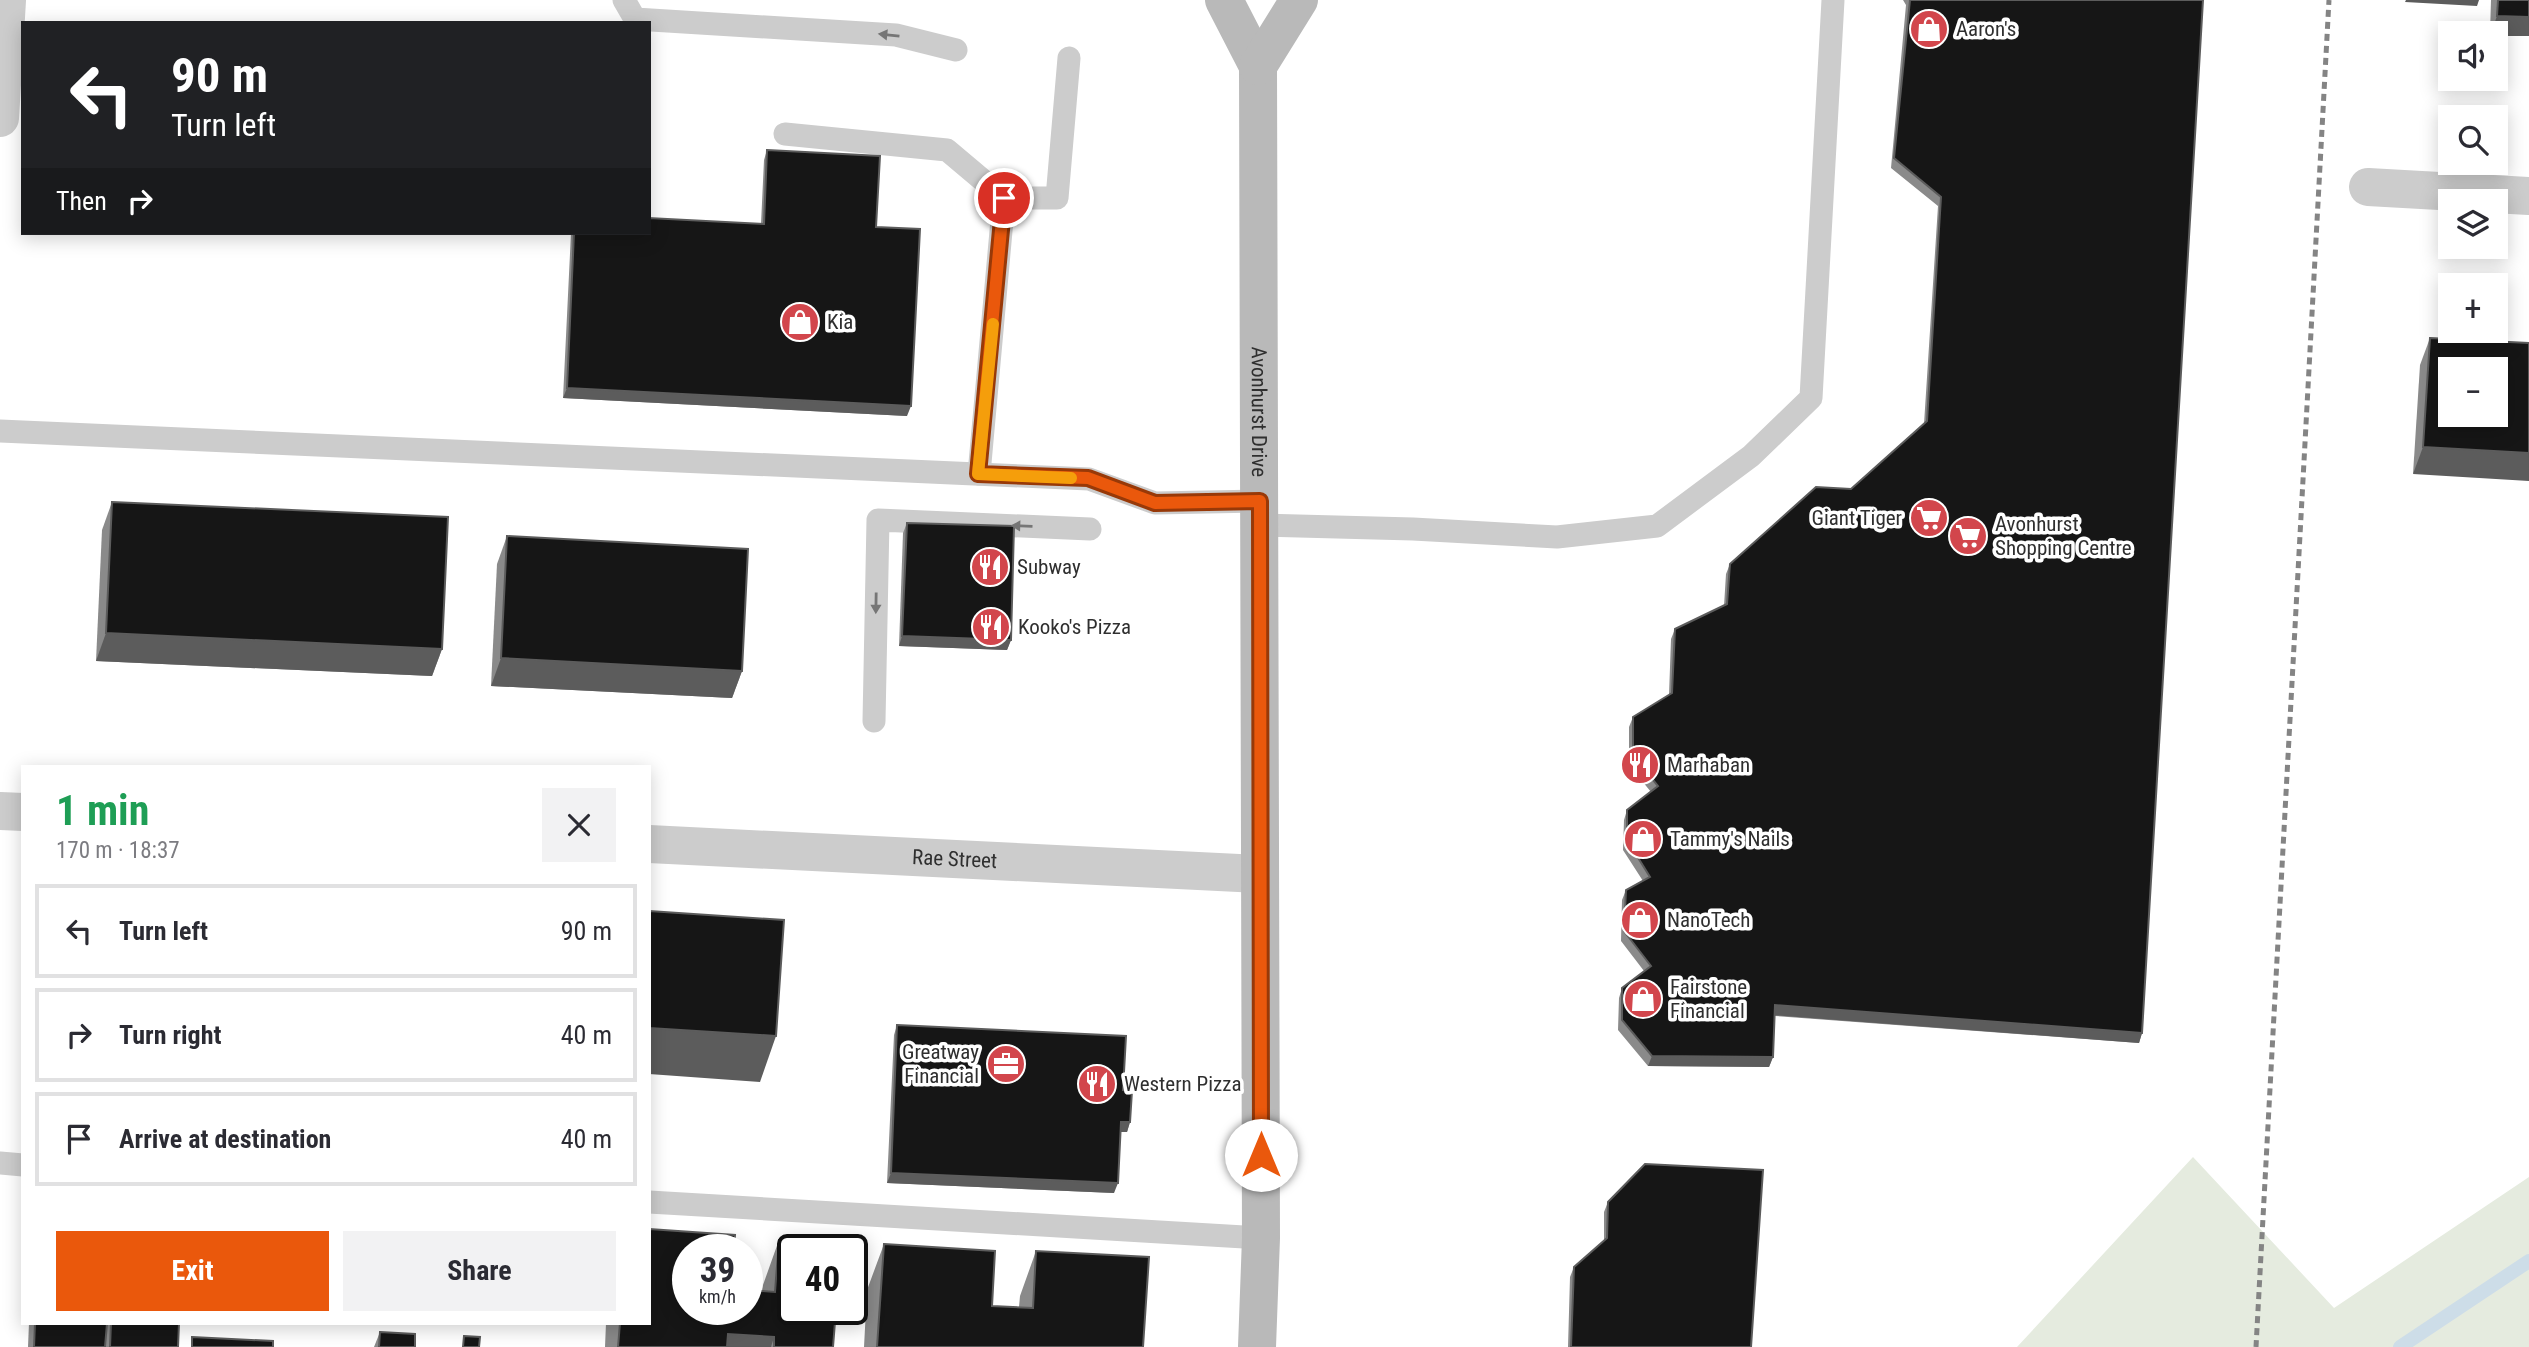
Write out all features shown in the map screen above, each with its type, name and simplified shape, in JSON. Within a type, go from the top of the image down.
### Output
[{"type":"street","points":[[0,118],[7,0]]},
{"type":"street","name":"Avonhurst Drive","points":[[1224,0],[1258,66],[1261,1238],[1257,1347]]},
{"type":"street","points":[[1258,66],[1299,0]]},
{"type":"street","points":[[2368,187],[2529,196]]},
{"type":"street","points":[[0,811],[21,812]]},
{"type":"street","name":"Rae Street","points":[[651,844],[1259,874]]},
{"type":"lane","points":[[624,0],[635,19],[896,35],[956,50]]},
{"type":"lane","points":[[0,431],[1088,478],[1155,503],[1413,529],[1557,537],[1657,526],[1751,456],[1811,398],[1833,0]]},
{"type":"lane","points":[[785,134],[947,150],[1004,198],[1057,198],[1069,58]]},
{"type":"lane","points":[[978,474],[1004,198]]},
{"type":"lane","points":[[874,721],[878,520],[1090,529]]},
{"type":"lane","points":[[0,1163],[21,1165]]},
{"type":"lane","points":[[651,1202],[1261,1238]]},
{"type":"shaded area","points":[[2193,1157],[2334,1308],[2529,1177],[2529,1347],[2017,1347]]},
{"type":"building","name":"Avonhurst Shopping Centre","points":[[1910,0],[2203,0],[2142,1033],[1775,1005],[1773,1057],[1652,1056],[1622,1020],[1622,988],[1651,966],[1624,931],[1626,890],[1650,877],[1627,840],[1627,810],[1658,786],[1633,755],[1633,717],[1672,693],[1675,629],[1727,604],[1730,564],[1816,487],[1851,489],[1927,421],[1941,197],[1894,158]]},
{"type":"building","points":[[2498,0],[2529,0],[2529,17],[2497,16]]},
{"type":"building","points":[[767,150],[880,156],[876,227],[920,229],[911,406],[567,388],[574,235],[651,235],[651,218],[764,224]]},
{"type":"building","points":[[2430,338],[2438,338],[2438,343],[2529,343],[2529,453],[2423,447]]},
{"type":"building","points":[[112,502],[448,517],[442,649],[106,633]]},
{"type":"building","points":[[907,523],[1014,526],[1011,640],[902,636]]},
{"type":"building","points":[[507,536],[748,549],[742,671],[501,658]]},
{"type":"building","points":[[651,911],[784,920],[776,1036],[651,1028]]},
{"type":"building","points":[[897,1025],[1126,1036],[1123,1090],[1132,1091],[1130,1122],[1121,1122],[1118,1183],[891,1173]]},
{"type":"building","points":[[1645,1164],[1763,1170],[1751,1347],[1571,1347],[1574,1267],[1607,1238],[1608,1202]]},
{"type":"building","points":[[651,1229],[721,1234],[672,1234],[672,1325],[763,1325],[763,1291],[775,1292],[777,1266],[777,1325],[835,1325],[833,1347],[774,1347],[774,1337],[728,1334],[727,1347],[618,1347],[620,1325],[651,1325]]},
{"type":"building","points":[[884,1244],[995,1251],[992,1306],[1033,1308],[1036,1251],[1149,1257],[1143,1347],[877,1347]]},
{"type":"building","points":[[35,1325],[107,1325],[105,1347],[34,1347]]},
{"type":"building","points":[[111,1325],[179,1325],[178,1347],[110,1347]]},
{"type":"building","points":[[380,1332],[415,1334],[415,1347],[379,1347]]},
{"type":"building","points":[[464,1336],[480,1337],[479,1347],[463,1347]]},
{"type":"building","points":[[192,1337],[273,1341],[273,1347],[192,1347]]},
{"type":"waterway","points":[[2400,1347],[2529,1261]]},
{"type":"railway","points":[[2256,1347],[2329,0]]},
{"type":"slow traffic","points":[[993,324],[978,474],[1071,478]]},
{"type":"place","name":"Aaron's","points":[[1929,29]]},
{"type":"place","name":"Kia","points":[[800,322]]},
{"type":"place","name":"Giant Tiger","points":[[1929,518]]},
{"type":"place","name":"Avonhurst Shopping Centre","points":[[1968,536]]},
{"type":"place","name":"Subway","points":[[990,567]]},
{"type":"place","name":"Kooko's Pizza","points":[[991,627]]},
{"type":"place","name":"Marhaban","points":[[1640,765]]},
{"type":"place","name":"Tammy's Nails","points":[[1643,839]]},
{"type":"place","name":"NanoTech","points":[[1640,920]]},
{"type":"place","name":"Fairstone Financial","points":[[1643,999]]},
{"type":"place","name":"Greatway Financial","points":[[1006,1064]]},
{"type":"place","name":"Western Pizza","points":[[1097,1084]]},
{"type":"route","points":[[1004,198],[978,474],[1088,478],[1155,503],[1260,501],[1261,1155]]}]
